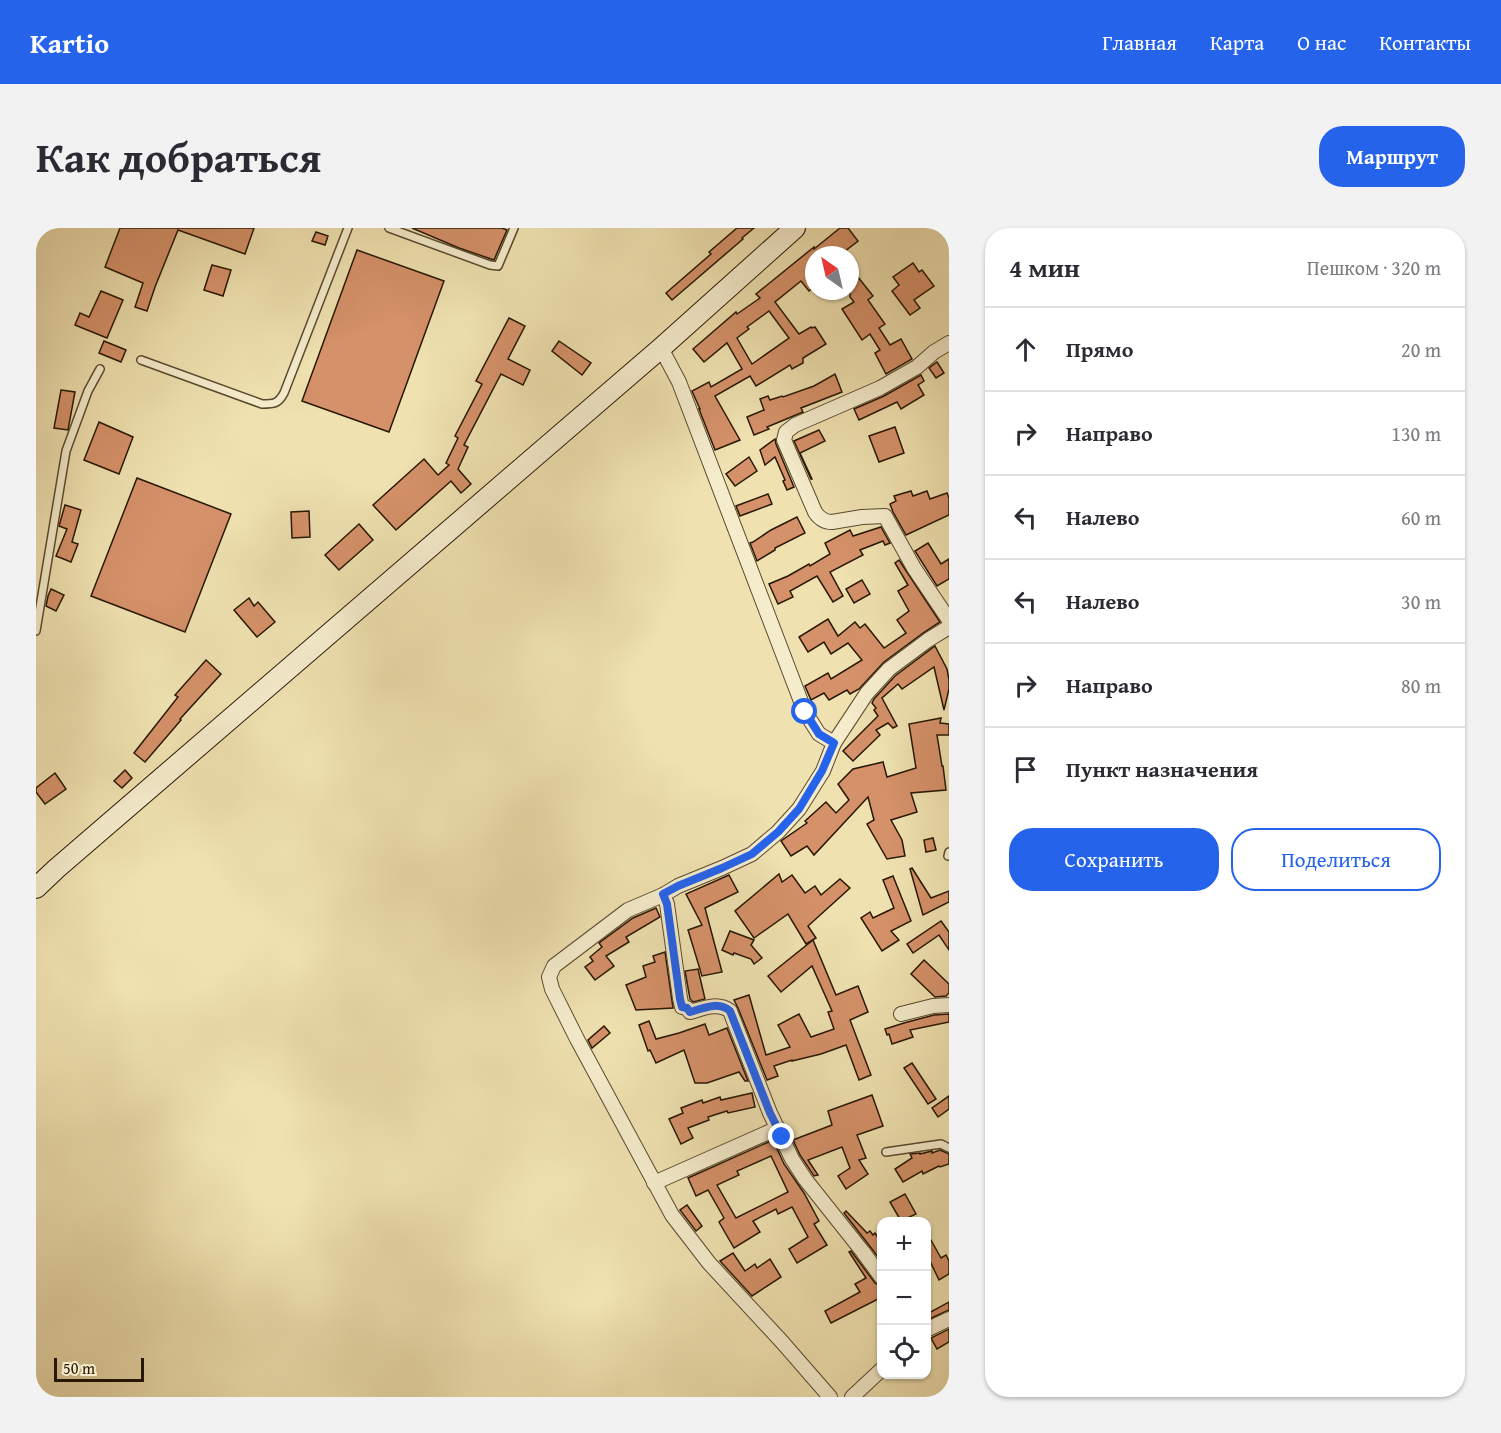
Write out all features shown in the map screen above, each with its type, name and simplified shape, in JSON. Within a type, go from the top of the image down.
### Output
[{"type":"main road","points":[[36,888],[661,348],[795,228]]},
{"type":"street","points":[[949,343],[917,367],[880,388],[795,425],[786,432],[784,440],[819,518],[832,522],[885,516],[914,568],[949,620]]},
{"type":"street","points":[[661,348],[679,382],[805,712],[819,734],[834,743]]},
{"type":"street","points":[[830,1397],[709,1263],[672,1215],[576,1039],[552,989],[549,977],[554,966],[628,910],[752,854],[778,832],[799,809],[822,771],[834,743],[867,693],[889,669],[949,627]]},
{"type":"street","points":[[663,894],[667,904],[682,1007],[687,1008],[690,1012],[715,1005],[730,1011],[770,1113],[792,1159],[877,1271]]},
{"type":"street","points":[[901,1014],[933,1006],[949,1005]]},
{"type":"street","points":[[654,1183],[778,1128]]},
{"type":"street","points":[[931,1328],[949,1319]]},
{"type":"street","points":[[852,1397],[877,1374]]},
{"type":"lane","points":[[141,360],[262,404],[276,403],[281,400],[348,228]]},
{"type":"lane","points":[[389,228],[498,266],[514,228]]},
{"type":"lane","points":[[36,631],[66,451],[88,391],[100,369]]},
{"type":"lane","points":[[886,1152],[940,1143],[949,1148]]},
{"type":"building","points":[[120,228],[254,228],[245,254],[178,230],[147,311],[135,307],[143,283],[105,267]]},
{"type":"building","points":[[412,228],[502,228],[507,230],[494,260]]},
{"type":"building","points":[[737,228],[754,228],[672,300],[666,293]]},
{"type":"building","points":[[840,228],[848,228],[858,241],[852,246],[818,246]]},
{"type":"building","points":[[316,232],[328,236],[325,245],[312,241]]},
{"type":"building","points":[[357,250],[444,281],[389,432],[302,401]]},
{"type":"building","points":[[805,254],[805,286],[801,281],[775,302],[799,334],[815,327],[826,344],[803,358],[803,363],[792,369],[790,365],[756,386],[750,376],[715,396],[740,440],[715,450],[692,391],[709,382],[711,387],[742,369],[727,343],[704,362],[693,349],[736,312],[737,314],[760,298],[756,294]],"holes":[[[769,311],[789,338],[752,364],[737,338],[749,329],[747,327]]]},
{"type":"building","points":[[913,263],[919,272],[922,270],[934,286],[914,300],[920,308],[910,315],[892,291],[899,285],[893,277]]},
{"type":"building","points":[[212,265],[231,270],[223,296],[204,290]]},
{"type":"building","points":[[859,278],[873,296],[868,300],[885,324],[879,328],[890,345],[901,339],[912,359],[886,374],[875,353],[880,350],[870,334],[862,340],[842,309],[854,302],[852,300],[859,300]]},
{"type":"building","points":[[101,291],[123,300],[107,338],[75,325],[80,313],[89,317]]},
{"type":"building","points":[[509,318],[525,326],[508,359],[530,370],[523,385],[501,374],[464,445],[468,447],[458,469],[471,484],[461,493],[451,481],[396,530],[373,505],[424,459],[438,475],[449,465],[446,463],[458,438],[455,436],[482,384],[476,381]]},
{"type":"building","points":[[104,341],[126,350],[121,362],[99,353]]},
{"type":"building","points":[[559,341],[591,363],[582,375],[552,351]]},
{"type":"building","points":[[937,362],[944,373],[936,378],[929,368]]},
{"type":"building","points":[[835,374],[842,392],[801,408],[803,412],[754,435],[747,417],[764,410],[760,399],[768,396],[770,400],[783,397],[814,386]]},
{"type":"building","points":[[921,375],[924,381],[918,385],[924,395],[901,409],[897,402],[859,420],[854,409],[884,396]]},
{"type":"building","points":[[61,390],[75,392],[68,430],[54,428]]},
{"type":"building","points":[[99,422],[133,437],[119,474],[84,460]]},
{"type":"building","points":[[895,427],[904,453],[879,462],[869,436]]},
{"type":"building","points":[[819,430],[825,441],[800,453],[811,479],[794,441]]},
{"type":"building","points":[[775,439],[794,487],[787,490],[775,457],[765,465],[760,450]]},
{"type":"building","points":[[749,457],[757,471],[735,486],[726,474]]},
{"type":"building","points":[[137,478],[231,514],[185,632],[91,596]]},
{"type":"building","points":[[911,491],[913,496],[927,491],[930,499],[947,493],[949,515],[906,535],[890,504],[896,501],[894,496]]},
{"type":"building","points":[[768,494],[772,504],[740,516],[736,506]]},
{"type":"building","points":[[65,505],[81,510],[72,542],[78,544],[71,562],[56,556],[67,529],[59,526]]},
{"type":"building","points":[[309,511],[310,537],[292,538],[291,512]]},
{"type":"building","points":[[797,517],[805,533],[775,548],[757,561],[750,543]]},
{"type":"building","points":[[359,524],[373,540],[339,570],[325,555]]},
{"type":"building","points":[[881,527],[890,543],[885,545],[883,541],[860,550],[863,555],[830,572],[843,596],[833,602],[817,576],[790,591],[793,597],[778,604],[769,584],[809,564],[810,566],[830,554],[825,543],[850,530],[853,536]]},
{"type":"building","points":[[928,543],[941,564],[949,559],[949,579],[937,586],[915,551]]},
{"type":"building","points":[[899,560],[940,622],[884,662],[859,689],[850,694],[847,690],[829,700],[824,693],[811,700],[805,686],[828,673],[831,679],[862,660],[848,643],[831,654],[824,642],[808,652],[799,637],[828,619],[838,636],[855,622],[860,628],[865,624],[884,648],[906,633],[897,620],[909,611],[898,591],[908,585],[895,563]]},
{"type":"building","points":[[862,580],[870,594],[854,603],[846,589]]},
{"type":"building","points":[[51,589],[64,595],[56,611],[46,606]]},
{"type":"building","points":[[249,598],[254,606],[258,602],[275,622],[257,637],[234,610]]},
{"type":"building","points":[[935,646],[947,669],[949,680],[944,710],[934,667],[902,689],[898,684],[882,698],[897,726],[893,728],[888,723],[876,730],[880,735],[853,761],[843,751],[878,716],[872,703],[874,699],[895,676]]},
{"type":"building","points":[[206,660],[221,674],[145,762],[134,753],[178,697],[175,695]]},
{"type":"building","points":[[941,718],[940,723],[949,724],[949,735],[937,735],[946,790],[911,793],[917,812],[891,820],[902,840],[905,856],[887,859],[867,824],[874,820],[868,797],[814,855],[807,846],[791,856],[781,841],[807,823],[805,821],[826,802],[836,813],[849,800],[838,784],[853,769],[883,762],[887,777],[916,768],[909,724]]},
{"type":"building","points":[[125,770],[132,778],[122,788],[114,781]]},
{"type":"building","points":[[55,773],[66,789],[45,804],[36,792],[36,788]]},
{"type":"building","points":[[933,838],[936,850],[926,852],[924,840]]},
{"type":"building","points":[[912,868],[931,898],[949,891],[949,902],[923,915],[910,869]]},
{"type":"building","points":[[779,874],[782,882],[792,875],[805,893],[815,886],[821,895],[840,879],[850,888],[808,926],[816,938],[806,944],[788,914],[754,938],[735,911]]},
{"type":"building","points":[[729,875],[738,892],[705,908],[722,972],[702,976],[688,930],[702,925],[686,894]]},
{"type":"building","points":[[893,876],[911,921],[891,931],[899,940],[882,951],[861,918],[870,912],[873,918],[894,908],[883,880]]},
{"type":"building","points":[[656,908],[660,917],[626,937],[629,942],[606,956],[614,966],[595,980],[585,967],[593,961],[590,957],[602,947],[599,943],[633,918]]},
{"type":"building","points":[[941,921],[949,932],[949,950],[939,935],[913,953],[907,944]]},
{"type":"building","points":[[730,931],[754,940],[751,945],[762,958],[754,964],[751,959],[722,950]]},
{"type":"building","points":[[813,940],[836,995],[858,986],[868,1012],[850,1020],[871,1075],[859,1080],[846,1045],[774,1066],[778,1076],[767,1080],[734,1000],[749,995],[766,1055],[790,1047],[778,1025],[799,1014],[811,1037],[834,1029],[828,1012],[832,1011],[812,966],[781,992],[768,976]]},
{"type":"building","points":[[665,952],[673,1008],[636,1010],[626,985],[646,977],[643,966],[655,962],[653,956]]},
{"type":"building","points":[[924,960],[949,984],[949,993],[946,996],[935,997],[911,974]]},
{"type":"building","points":[[698,969],[705,999],[693,1002],[690,999],[685,971]]},
{"type":"building","points":[[949,1014],[949,1022],[910,1030],[913,1037],[892,1044],[885,1029],[934,1015]]},
{"type":"building","points":[[649,1021],[656,1039],[705,1024],[709,1035],[727,1028],[748,1081],[745,1081],[739,1072],[707,1083],[695,1083],[684,1050],[656,1063],[650,1050],[648,1051],[639,1025]]},
{"type":"building","points":[[604,1026],[610,1033],[592,1048],[588,1040]]},
{"type":"building","points":[[912,1063],[936,1099],[928,1104],[904,1068]]},
{"type":"building","points":[[752,1093],[755,1107],[728,1113],[727,1111],[708,1117],[709,1120],[688,1128],[693,1138],[681,1144],[669,1119],[683,1113],[681,1108],[702,1100],[703,1103],[720,1097],[721,1100]]},
{"type":"building","points":[[872,1095],[883,1126],[857,1135],[866,1158],[859,1160],[868,1174],[846,1189],[838,1176],[850,1168],[842,1147],[808,1160],[818,1175],[814,1176],[793,1140],[832,1125],[828,1111]]},
{"type":"building","points":[[949,1096],[949,1109],[938,1117],[932,1108]]},
{"type":"building","points":[[773,1140],[784,1164],[804,1193],[819,1221],[814,1224],[827,1245],[797,1263],[789,1249],[808,1237],[792,1207],[778,1214],[776,1209],[753,1221],[760,1232],[734,1248],[719,1222],[724,1218],[708,1190],[696,1196],[688,1178]],"holes":[[[771,1156],[788,1192],[736,1218],[717,1185],[739,1175],[737,1171]]]},
{"type":"building","points":[[940,1150],[949,1154],[949,1164],[923,1174],[922,1171],[903,1182],[895,1169],[912,1158],[910,1154],[932,1151],[932,1153]]},
{"type":"building","points":[[905,1194],[916,1214],[910,1217],[899,1217],[890,1202]]},
{"type":"building","points":[[687,1205],[702,1226],[696,1231],[680,1210]]},
{"type":"building","points":[[846,1211],[867,1233],[870,1231],[873,1235],[875,1233],[877,1256],[844,1213]]},
{"type":"building","points":[[931,1240],[941,1258],[946,1255],[949,1261],[949,1274],[939,1280],[931,1263]]},
{"type":"building","points":[[851,1251],[877,1284],[877,1300],[831,1323],[825,1311],[860,1292],[855,1284],[866,1278],[849,1252]]},
{"type":"building","points":[[733,1253],[745,1271],[755,1264],[757,1268],[770,1259],[781,1277],[752,1296],[720,1261]]},
{"type":"building","points":[[949,1302],[949,1310],[931,1318],[931,1312]]},
{"type":"building","points":[[949,1329],[949,1342],[937,1349],[931,1338]]},
{"type":"route","points":[[782,1137],[770,1113],[730,1011],[715,1005],[690,1012],[687,1008],[682,1007],[667,904],[663,894],[752,854],[778,832],[799,809],[822,771],[834,743],[819,734],[805,712]]}]
